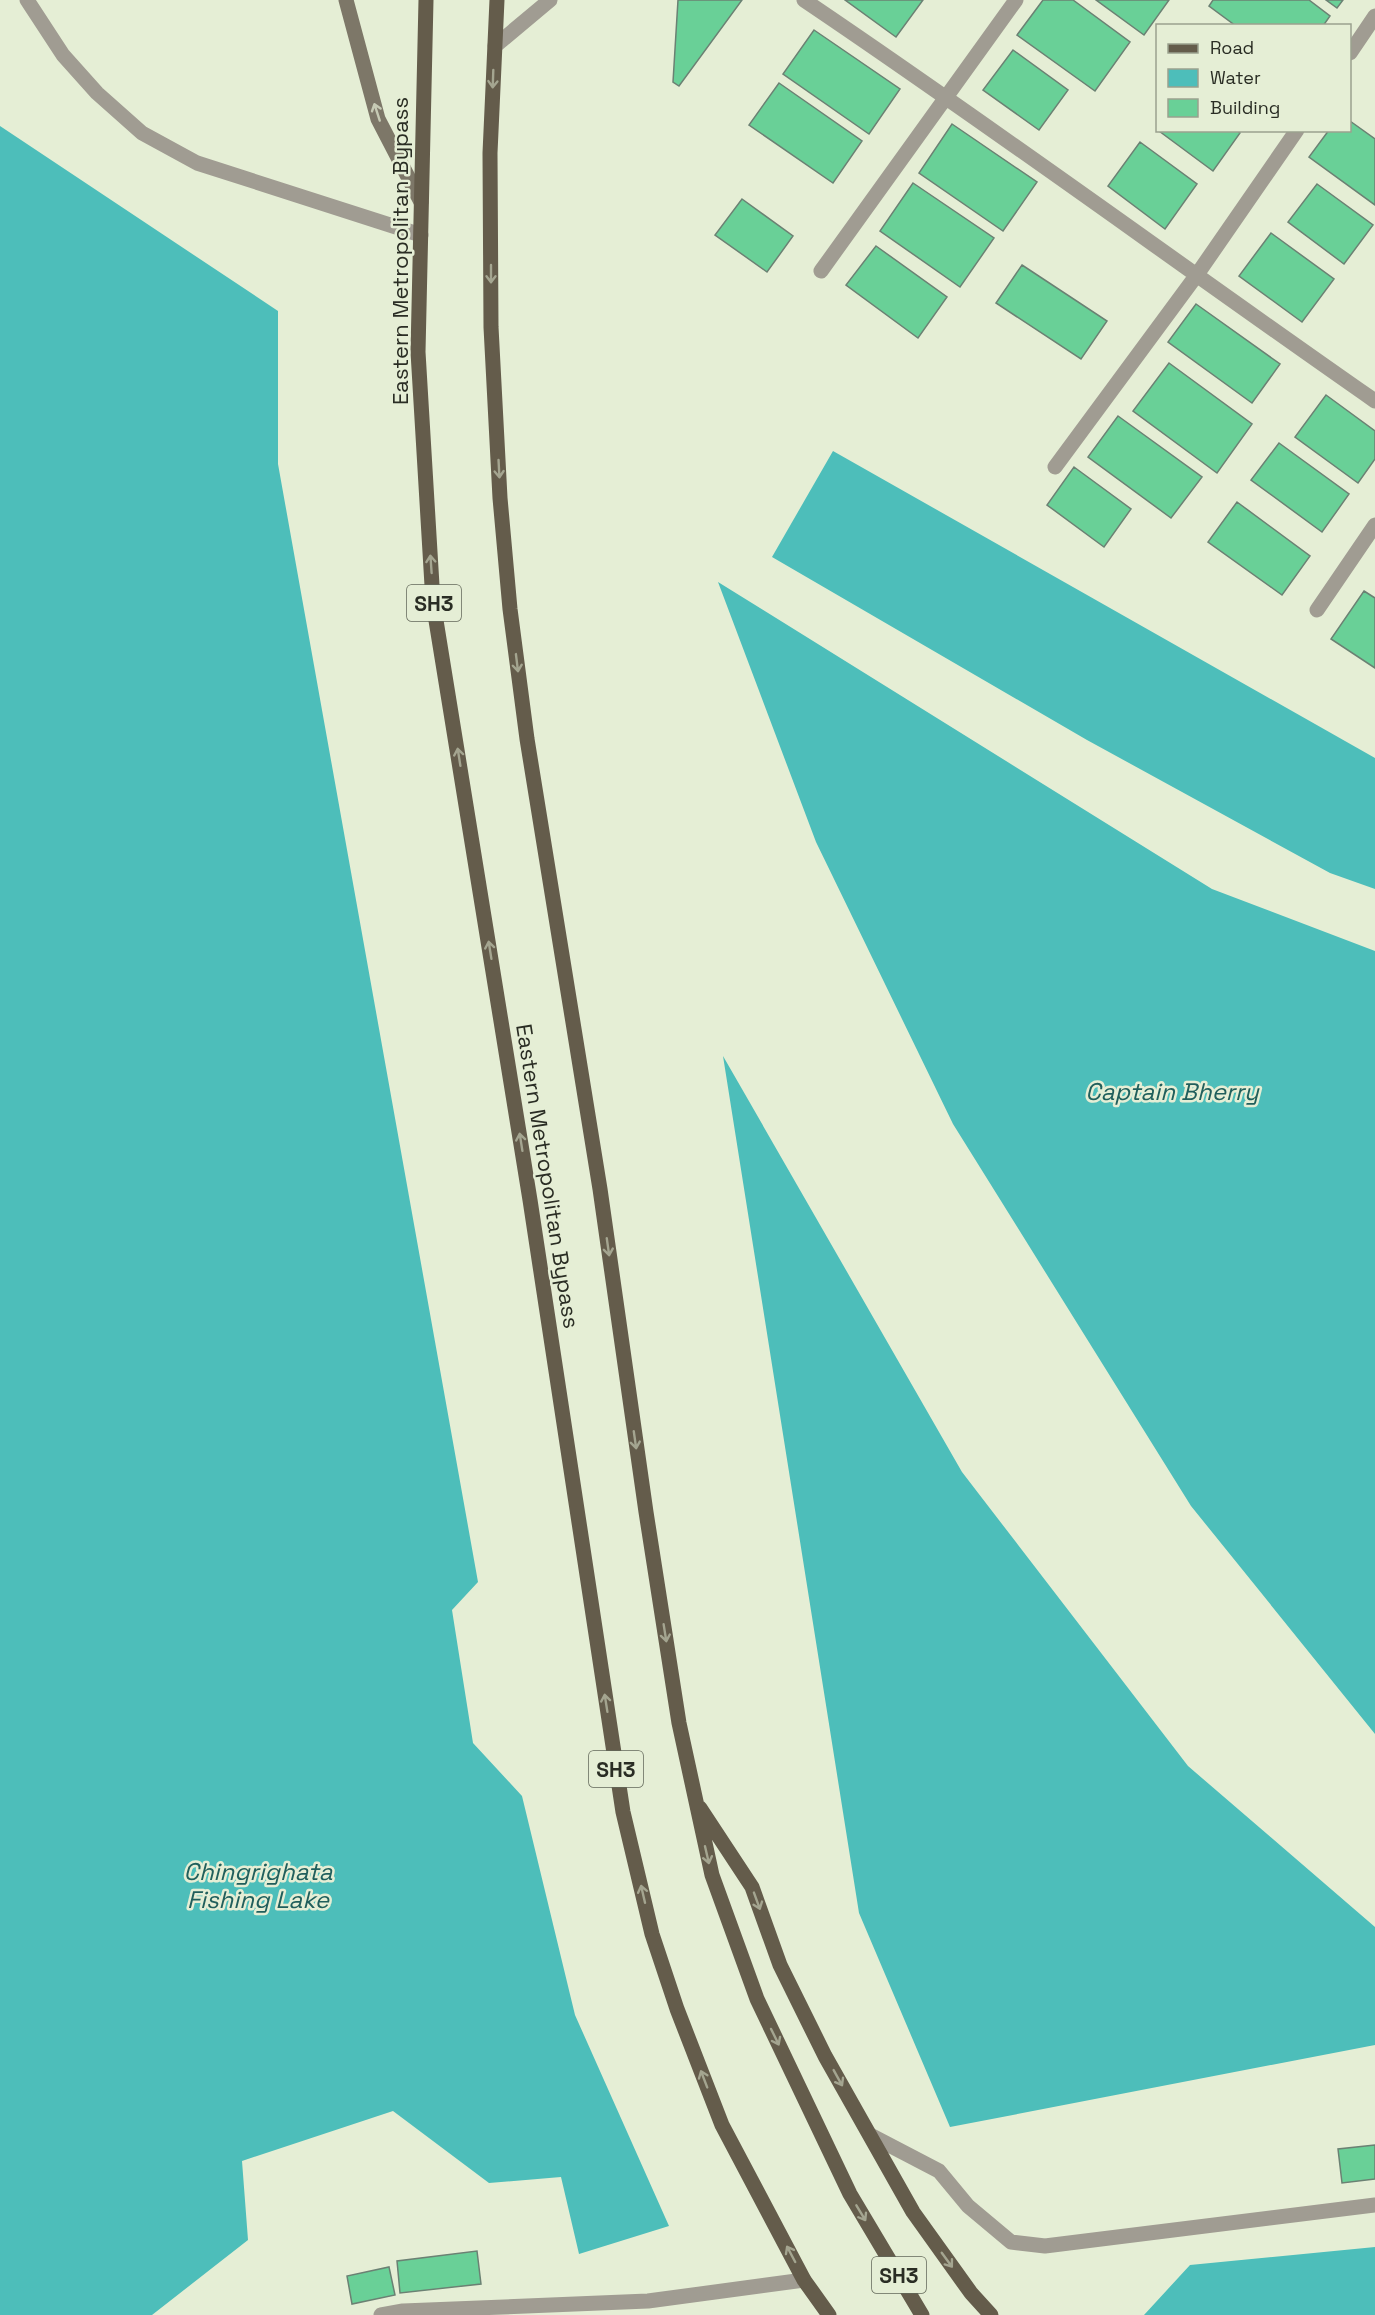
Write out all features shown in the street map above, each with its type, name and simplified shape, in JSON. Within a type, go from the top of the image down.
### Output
[{"type":"main road","name":"Eastern Metropolitan Bypass","points":[[426,0],[418,352],[433,602],[530,1200],[564,1437],[623,1812],[652,1934],[677,2009],[722,2125],[804,2280],[825,2309]]},
{"type":"main road","name":"Eastern Metropolitan Bypass","points":[[497,0],[490,153],[491,327],[500,498],[510,609],[527,739],[600,1189],[651,1547],[679,1723],[712,1875],[757,1999],[850,2194],[922,2315]]},
{"type":"main road","name":"Eastern Metropolitan Bypass","points":[[694,1798],[752,1887],[780,1965],[825,2056],[913,2212],[971,2293],[992,2315]]},
{"type":"street","points":[[27,0],[70,62],[97,93],[142,133],[197,164],[421,235]]},
{"type":"street","points":[[346,0],[378,118],[422,202]]},
{"type":"street","points":[[495,46],[550,0]]},
{"type":"street","points":[[804,0],[947,97],[1375,401]]},
{"type":"street","points":[[821,271],[1016,0]]},
{"type":"street","points":[[1351,52],[1375,16]]},
{"type":"street","points":[[1055,467],[1196,276],[1296,132]]},
{"type":"street","points":[[1317,610],[1375,525]]},
{"type":"street","points":[[870,2135],[939,2171],[968,2206],[1011,2242],[1045,2246],[1375,2205]]},
{"type":"street","points":[[381,2315],[414,2310],[648,2301],[804,2280]]},
{"type":"water","name":"Chingrighata Fishing Lake","points":[[0,126],[278,311],[278,464],[478,1582],[452,1610],[473,1743],[522,1796],[575,2015],[669,2226],[579,2254],[561,2177],[489,2183],[393,2111],[242,2161],[248,2240],[152,2315],[0,2315]]},
{"type":"water","points":[[833,451],[1375,758],[1375,889],[1330,873],[1087,740],[772,557]]},
{"type":"water","name":"Captain Bherry","points":[[718,582],[1212,889],[1375,951],[1375,1734],[1191,1506],[953,1124],[816,842]]},
{"type":"water","points":[[723,1056],[962,1472],[1188,1766],[1375,1927],[1375,2045],[950,2127],[859,1913]]},
{"type":"water","points":[[1375,2247],[1375,2315],[1144,2315],[1190,2265]]},
{"type":"building","points":[[678,0],[742,0],[679,86],[673,82]]},
{"type":"building","points":[[845,0],[923,0],[896,37]]},
{"type":"building","points":[[1043,0],[1073,0],[1130,42],[1095,91],[1017,35]]},
{"type":"building","points":[[1096,0],[1169,0],[1144,35]]},
{"type":"building","points":[[1213,0],[1309,0],[1330,16],[1324,24],[1233,24],[1209,6]]},
{"type":"building","points":[[1326,0],[1343,0],[1337,8]]},
{"type":"building","points":[[814,30],[900,89],[869,134],[783,74]]},
{"type":"building","points":[[1013,50],[1068,90],[1039,130],[983,90]]},
{"type":"building","points":[[779,83],[862,141],[833,183],[749,125]]},
{"type":"building","points":[[1351,122],[1375,139],[1375,205],[1309,157],[1328,132],[1351,132]]},
{"type":"building","points":[[952,124],[1037,182],[1003,231],[919,173]]},
{"type":"building","points":[[1160,132],[1239,132],[1213,171]]},
{"type":"building","points":[[1140,142],[1197,184],[1165,229],[1108,186]]},
{"type":"building","points":[[913,183],[994,238],[960,287],[880,231]]},
{"type":"building","points":[[1317,184],[1373,225],[1344,264],[1288,222]]},
{"type":"building","points":[[742,199],[793,236],[767,272],[715,235]]},
{"type":"building","points":[[1271,233],[1334,279],[1302,322],[1239,276]]},
{"type":"building","points":[[876,246],[947,297],[918,338],[846,285]]},
{"type":"building","points":[[1022,265],[1107,321],[1081,359],[996,303]]},
{"type":"building","points":[[1196,304],[1280,364],[1252,403],[1168,342]]},
{"type":"building","points":[[1169,363],[1252,424],[1217,473],[1133,411]]},
{"type":"building","points":[[1326,395],[1375,431],[1375,459],[1358,483],[1295,437]]},
{"type":"building","points":[[1118,416],[1202,477],[1171,518],[1088,457]]},
{"type":"building","points":[[1279,443],[1349,494],[1322,532],[1251,480]]},
{"type":"building","points":[[1074,467],[1131,509],[1104,547],[1047,505]]},
{"type":"building","points":[[1237,502],[1310,556],[1282,595],[1208,542]]},
{"type":"building","points":[[1364,591],[1375,598],[1375,668],[1331,639]]},
{"type":"building","points":[[1375,2145],[1375,2179],[1342,2183],[1338,2149]]},
{"type":"building","points":[[477,2251],[481,2284],[400,2293],[397,2261]]},
{"type":"building","points":[[389,2267],[395,2295],[352,2304],[347,2276]]}]
